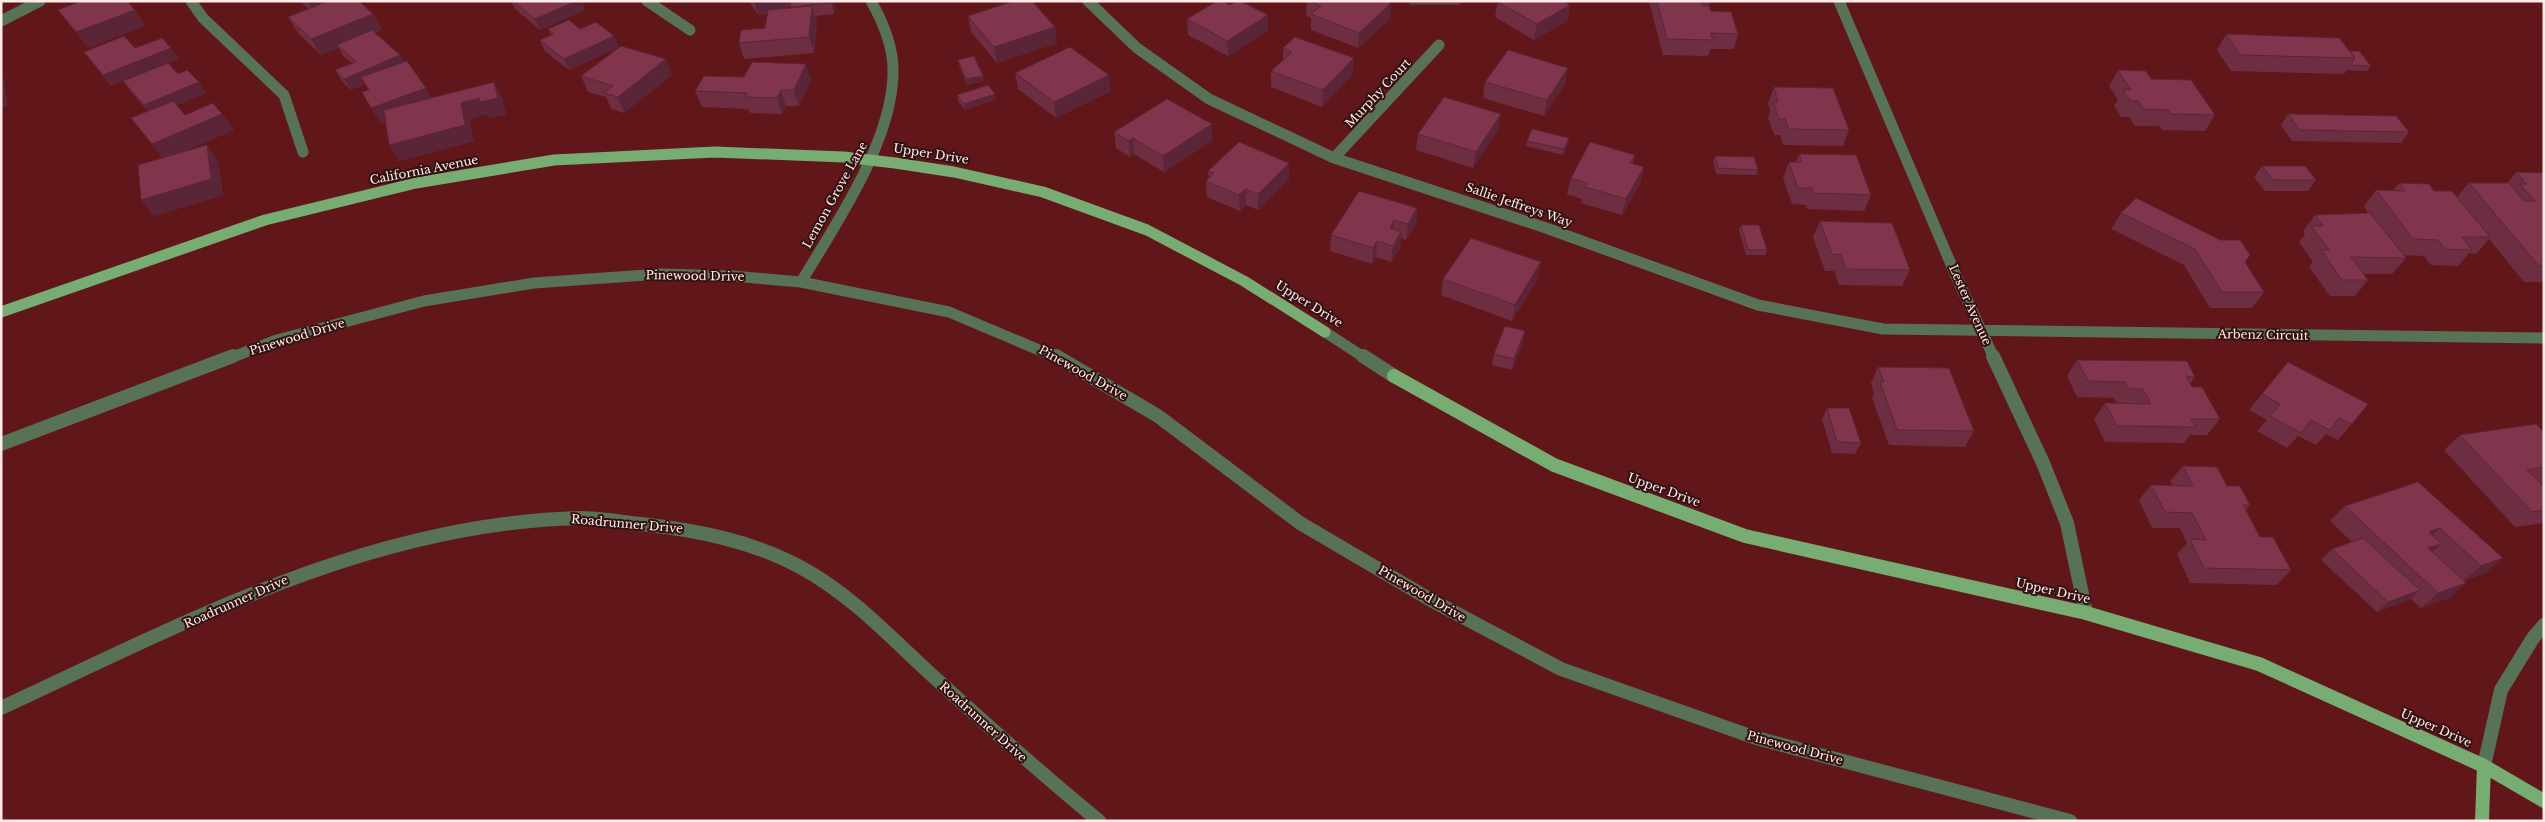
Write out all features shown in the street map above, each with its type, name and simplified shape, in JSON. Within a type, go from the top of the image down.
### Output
[{"type":"main road","name":"California Avenue","points":[[1,312],[265,220],[416,183],[554,160],[715,152],[870,160]]},
{"type":"main road","name":"Upper Drive","points":[[870,160],[954,172],[1043,192],[1147,230],[1244,281],[1325,332]]},
{"type":"main road","name":"Upper Drive","points":[[1394,376],[1554,465],[1745,536],[2086,613],[2259,664],[2484,766],[2544,801]]},
{"type":"main road","points":[[2482,821],[2484,766]]},
{"type":"street","points":[[1,20],[40,1]]},
{"type":"street","points":[[191,1],[203,18],[284,95],[303,152]]},
{"type":"street","points":[[647,1],[690,30]]},
{"type":"street","name":"Lemon Grove Lane","points":[[801,282],[870,160],[879,140],[893,77],[888,40],[871,1]]},
{"type":"street","name":"Sallie Jeffreys Way","points":[[1088,1],[1137,48],[1210,99],[1334,158],[1546,228],[1758,305],[1883,329],[1982,331]]},
{"type":"street","name":"Lester Avenue","points":[[1839,1],[1982,331],[2043,463],[2067,523],[2086,613]]},
{"type":"street","name":"Murphy Court","points":[[1334,158],[1439,45]]},
{"type":"street","name":"Pinewood Drive","points":[[1,444],[277,340],[424,301],[534,283],[598,276],[660,274],[732,276],[801,282],[948,312],[1052,354],[1158,416],[1300,523],[1431,600],[1560,669],[1756,738],[2070,821]]},
{"type":"street","name":"Arbenz Circuit","points":[[1982,331],[2544,338]]},
{"type":"street","name":"Upper Drive","points":[[1325,332],[1394,376]]},
{"type":"street","name":"Roadrunner Drive","points":[[1,708],[263,589],[344,558],[426,536],[504,522],[581,518],[677,526],[746,545],[801,568],[850,600],[1022,758],[1099,821]]},
{"type":"street","points":[[2484,766],[2501,690],[2533,638],[2544,625]]},
{"type":"building","points":[[81,1],[127,1],[135,10],[76,32],[58,10]]},
{"type":"building","points":[[328,1],[349,1],[351,3],[359,1],[373,14],[311,39],[288,17]]},
{"type":"building","points":[[513,1],[576,1],[535,19]]},
{"type":"building","points":[[791,1],[831,1],[831,3],[790,7]]},
{"type":"building","points":[[1014,1],[1032,1],[1055,27],[994,47],[968,16]]},
{"type":"building","points":[[1217,1],[1223,1],[1230,5],[1240,1],[1268,15],[1227,41],[1187,19]]},
{"type":"building","points":[[1309,1],[1387,1],[1391,3],[1359,33],[1311,14],[1321,6]]},
{"type":"building","points":[[1498,1],[1563,1],[1570,5],[1537,24]]},
{"type":"building","points":[[1657,1],[1701,1],[1703,6],[1709,6],[1711,11],[1731,12],[1738,34],[1710,33],[1713,40],[1667,39]]},
{"type":"building","points":[[812,6],[809,37],[739,43],[741,30],[765,28],[768,10]]},
{"type":"building","points":[[569,20],[580,29],[596,22],[614,36],[564,59],[540,40],[554,34],[548,29]]},
{"type":"building","points":[[372,30],[400,55],[344,79],[335,70],[356,62],[337,45]]},
{"type":"building","points":[[2226,34],[2339,38],[2355,58],[2240,55]]},
{"type":"building","points":[[124,36],[135,48],[162,38],[171,48],[103,75],[84,52]]},
{"type":"building","points":[[1295,37],[1354,58],[1323,90],[1271,71],[1292,52],[1283,48]]},
{"type":"building","points":[[621,46],[666,59],[618,97],[604,93],[613,86],[581,76]]},
{"type":"building","points":[[1070,47],[1109,75],[1054,102],[1015,73]]},
{"type":"building","points":[[1508,50],[1568,68],[1547,100],[1485,82]]},
{"type":"building","points":[[2350,51],[2359,51],[2371,66],[2351,65],[2355,58]]},
{"type":"building","points":[[974,56],[983,76],[966,79],[958,60]]},
{"type":"building","points":[[407,61],[426,88],[371,108],[362,92],[369,90],[361,77]]},
{"type":"building","points":[[752,62],[806,64],[794,90],[781,90],[777,98],[745,97],[747,93],[695,91],[704,76],[744,77]]},
{"type":"building","points":[[168,63],[178,74],[187,70],[199,82],[144,105],[123,81]]},
{"type":"building","points":[[2118,70],[2146,71],[2151,79],[2191,80],[2215,115],[2171,114],[2168,110],[2144,109],[2138,101],[2130,101],[2123,90],[2131,90]]},
{"type":"building","points":[[494,82],[498,98],[480,102],[479,98],[461,103],[465,125],[389,145],[384,110]]},
{"type":"building","points":[[988,85],[995,94],[964,104],[957,95]]},
{"type":"building","points":[[1774,87],[1833,88],[1849,130],[1789,129],[1785,119],[1779,119],[1773,102],[1778,102]]},
{"type":"building","points":[[1444,97],[1501,114],[1476,152],[1418,134]]},
{"type":"building","points":[[1167,99],[1212,124],[1163,156],[1133,138],[1129,141],[1114,132]]},
{"type":"building","points":[[173,101],[185,115],[213,103],[222,114],[152,144],[131,118]]},
{"type":"building","points":[[2288,114],[2396,116],[2409,132],[2300,130]]},
{"type":"building","points":[[1532,129],[1569,138],[1564,149],[1527,141]]},
{"type":"building","points":[[1239,142],[1289,163],[1258,194],[1246,189],[1239,195],[1206,181],[1214,173],[1208,171]]},
{"type":"building","points":[[1590,142],[1635,155],[1630,163],[1644,167],[1626,199],[1585,187],[1587,183],[1571,178]]},
{"type":"building","points":[[207,145],[211,179],[141,200],[138,165]]},
{"type":"building","points":[[1799,154],[1856,155],[1871,195],[1813,193],[1812,188],[1798,188],[1789,162],[1802,162]]},
{"type":"building","points":[[1715,156],[1754,157],[1758,170],[1718,168]]},
{"type":"building","points":[[2262,166],[2305,166],[2316,180],[2273,180]]},
{"type":"building","points":[[2516,172],[2544,173],[2544,266],[2539,266],[2469,183],[2509,183],[2524,201],[2535,201],[2520,184],[2527,184]]},
{"type":"building","points":[[2399,183],[2429,184],[2434,191],[2452,191],[2490,237],[2462,237],[2472,250],[2445,249],[2438,240],[2413,239],[2376,190],[2405,191]]},
{"type":"building","points":[[1359,191],[1417,208],[1408,224],[1394,220],[1390,228],[1401,232],[1393,246],[1377,241],[1373,248],[1331,235]]},
{"type":"building","points":[[2136,198],[2220,240],[2240,240],[2250,255],[2245,262],[2264,292],[2222,292],[2195,249],[2121,213]]},
{"type":"building","points":[[2370,213],[2406,258],[2351,257],[2368,280],[2342,280],[2321,250],[2329,250],[2311,226],[2323,226],[2315,215]]},
{"type":"building","points":[[1820,221],[1892,223],[1910,270],[1846,269],[1841,255],[1832,254]]},
{"type":"building","points":[[1741,225],[1759,225],[1767,250],[1748,250]]},
{"type":"building","points":[[1471,238],[1541,262],[1515,305],[1443,279]]},
{"type":"building","points":[[1505,326],[1525,331],[1514,359],[1494,354]]},
{"type":"building","points":[[2077,360],[2187,361],[2195,377],[2186,376],[2192,387],[2202,387],[2220,419],[2191,419],[2196,427],[2117,426],[2105,403],[2151,404],[2143,389],[2129,389],[2125,382],[2088,381]]},
{"type":"building","points":[[2288,362],[2368,404],[2352,424],[2339,418],[2330,430],[2311,420],[2301,433],[2270,416],[2280,404],[2262,394]]},
{"type":"building","points":[[1878,367],[1949,368],[1974,431],[1897,430],[1880,382],[1884,382]]},
{"type":"building","points":[[1827,408],[1849,408],[1861,443],[1837,442]]},
{"type":"building","points":[[2536,424],[2544,432],[2544,467],[2527,470],[2544,487],[2544,510],[2532,512],[2460,435]]},
{"type":"building","points":[[2183,466],[2217,467],[2227,486],[2240,486],[2250,505],[2243,505],[2260,537],[2273,537],[2291,570],[2204,568],[2190,539],[2206,540],[2192,513],[2165,512],[2151,485],[2193,486]]},
{"type":"building","points":[[2418,482],[2503,558],[2481,566],[2440,528],[2429,532],[2441,544],[2428,548],[2466,583],[2438,593],[2345,506]]},
{"type":"building","points":[[2363,538],[2420,590],[2388,602],[2332,549]]}]
